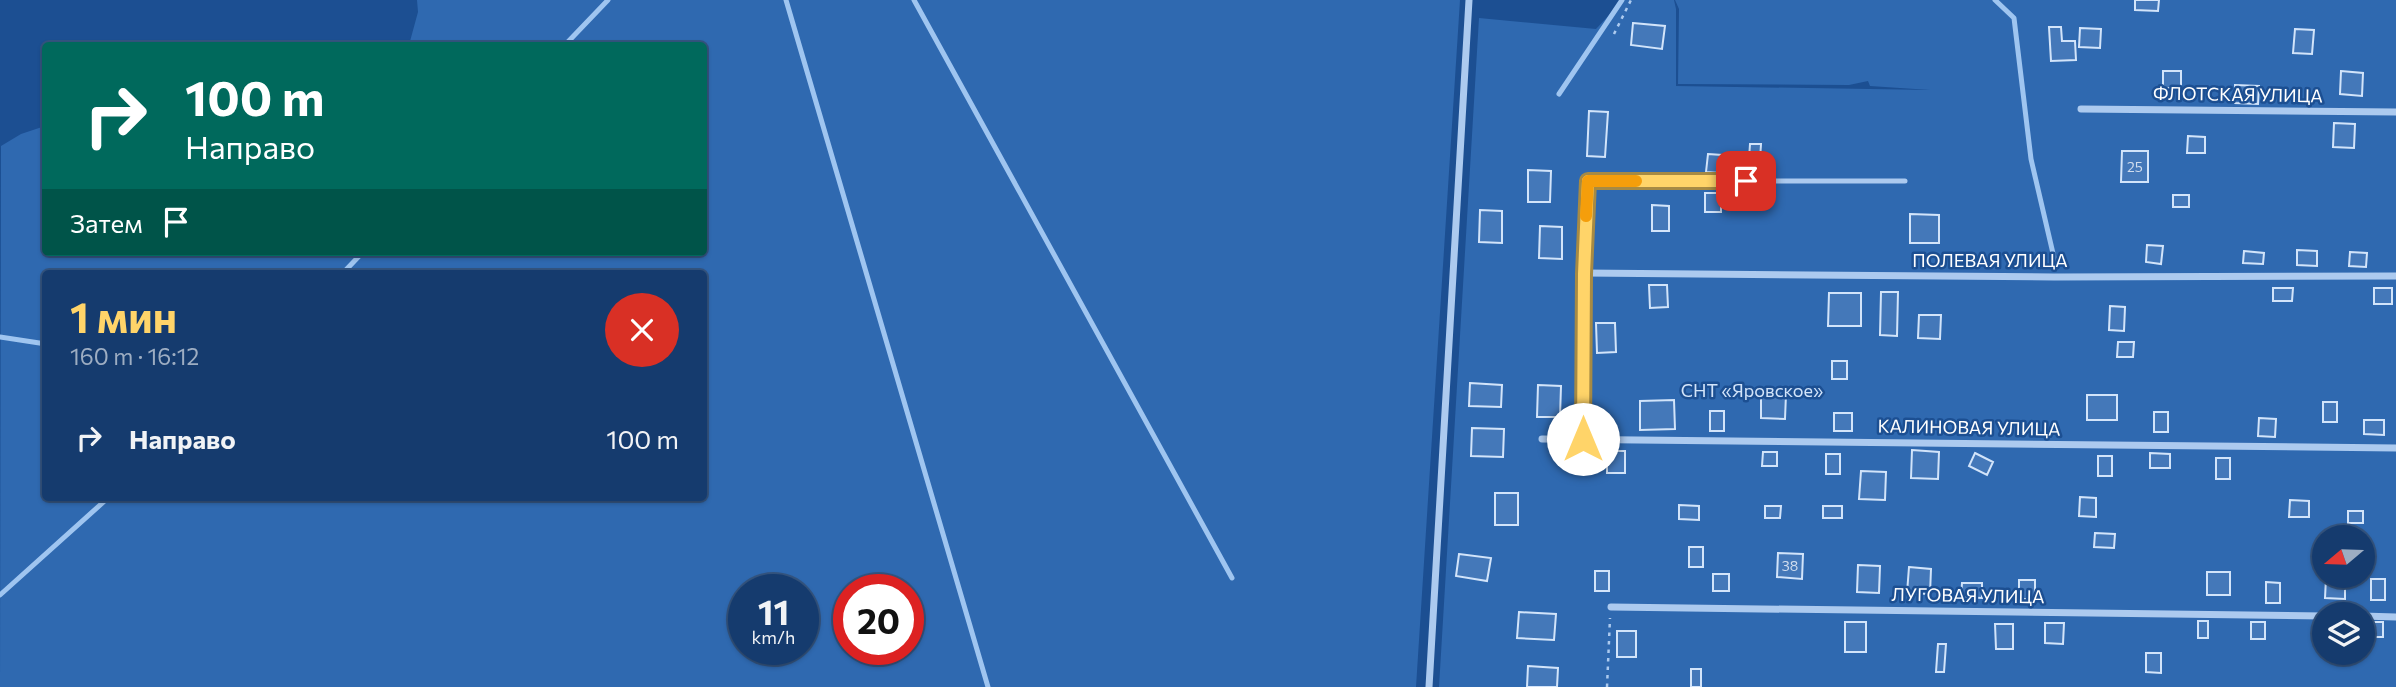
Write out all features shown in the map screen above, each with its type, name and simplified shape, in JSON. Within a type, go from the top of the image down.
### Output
[{"type":"street","points":[[1429,687],[1469,0]]},
{"type":"street","name":"ФЛОТСКАЯ УЛИЦА","points":[[2081,109],[2396,112]]},
{"type":"street","name":"ПОЛЕВАЯ УЛИЦА","points":[[1584,274],[2396,276]]},
{"type":"street","name":"КАЛИНОВАЯ УЛИЦА","points":[[1542,439],[2396,448]]},
{"type":"street","name":"ЛУГОВАЯ УЛИЦА","points":[[1611,607],[2312,616]]},
{"type":"street","points":[[2375,616],[2396,617]]},
{"type":"lane","points":[[1583,439],[1584,274],[1588,181],[1905,181]]},
{"type":"path","points":[[1614,34],[1631,0]]},
{"type":"path","points":[[1607,687],[1611,607]]},
{"type":"green space","points":[[417,0],[1460,0],[1416,687],[0,687],[1,146],[21,134],[42,127],[42,256],[707,256],[707,42],[410,42],[418,12]]},
{"type":"green space","name":"СНТ «Яровское»","points":[[1623,0],[1674,0],[1676,86],[1930,90],[1870,86],[1868,81],[1849,85],[1678,84],[1679,9],[1675,0],[2396,0],[2396,687],[1439,687],[1479,18],[1596,29]]},
{"type":"building","points":[[2135,0],[2159,0],[2158,11],[2135,10]]},
{"type":"building","points":[[1633,23],[1665,26],[1662,49],[1631,45]]},
{"type":"building","points":[[2049,27],[2061,27],[2062,41],[2075,41],[2076,60],[2051,61]]},
{"type":"building","points":[[2080,28],[2101,29],[2100,48],[2079,47]]},
{"type":"building","points":[[2295,29],[2314,30],[2312,54],[2293,53]]},
{"type":"building","points":[[2163,71],[2181,71],[2181,88],[2163,88]]},
{"type":"building","points":[[2341,71],[2363,73],[2362,96],[2340,94]]},
{"type":"building","points":[[2235,85],[2259,86],[2258,104],[2235,103]]},
{"type":"building","points":[[1589,111],[1608,112],[1605,157],[1587,156]]},
{"type":"building","points":[[2334,123],[2355,124],[2354,148],[2333,147]]},
{"type":"building","points":[[2188,136],[2205,137],[2205,153],[2187,153]]},
{"type":"building","points":[[1750,144],[1761,144],[1760,160],[1749,159]]},
{"type":"building","points":[[2122,151],[2148,151],[2148,182],[2121,182]]},
{"type":"building","points":[[1708,154],[1722,155],[1721,173],[1706,172]]},
{"type":"building","points":[[1528,170],[1551,171],[1550,202],[1528,202]]},
{"type":"building","points":[[1705,193],[1721,193],[1721,212],[1705,212]]},
{"type":"building","points":[[2173,195],[2189,195],[2189,207],[2173,207]]},
{"type":"building","points":[[1652,205],[1669,206],[1669,231],[1652,231]]},
{"type":"building","points":[[1480,210],[1502,211],[1502,243],[1479,242]]},
{"type":"building","points":[[1910,214],[1939,215],[1939,243],[1910,243]]},
{"type":"building","points":[[1540,226],[1562,227],[1562,259],[1539,258]]},
{"type":"building","points":[[2147,245],[2163,246],[2161,264],[2146,262]]},
{"type":"building","points":[[2297,250],[2317,251],[2317,266],[2297,265]]},
{"type":"building","points":[[2244,251],[2264,253],[2263,264],[2243,263]]},
{"type":"building","points":[[2350,252],[2367,253],[2366,267],[2349,266]]},
{"type":"building","points":[[1649,285],[1667,285],[1668,307],[1650,308]]},
{"type":"building","points":[[2273,288],[2293,288],[2292,301],[2273,301]]},
{"type":"building","points":[[2374,288],[2392,288],[2392,304],[2374,304]]},
{"type":"building","points":[[1881,292],[1898,292],[1897,336],[1880,335]]},
{"type":"building","points":[[1829,293],[1861,293],[1861,326],[1828,326]]},
{"type":"building","points":[[2110,306],[2125,307],[2124,331],[2109,330]]},
{"type":"building","points":[[1919,315],[1941,315],[1940,339],[1918,338]]},
{"type":"building","points":[[1596,323],[1615,323],[1616,352],[1597,353]]},
{"type":"building","points":[[2118,342],[2134,342],[2133,357],[2117,357]]},
{"type":"building","points":[[1832,361],[1847,361],[1847,379],[1832,379]]},
{"type":"building","points":[[1470,383],[1502,385],[1501,407],[1469,406]]},
{"type":"building","points":[[1538,385],[1561,386],[1560,417],[1537,417]]},
{"type":"building","points":[[1761,394],[1786,394],[1785,419],[1761,418]]},
{"type":"building","points":[[2087,395],[2117,395],[2117,420],[2087,420]]},
{"type":"building","points":[[1674,400],[1675,429],[1640,430],[1640,401]]},
{"type":"building","points":[[2323,402],[2337,402],[2337,422],[2323,422]]},
{"type":"building","points":[[1710,411],[1724,411],[1724,431],[1710,431]]},
{"type":"building","points":[[2154,412],[2168,412],[2168,432],[2154,432]]},
{"type":"building","points":[[1834,413],[1852,413],[1852,431],[1834,431]]},
{"type":"building","points":[[2259,418],[2276,419],[2275,437],[2258,436]]},
{"type":"building","points":[[2364,420],[2384,420],[2384,435],[2364,434]]},
{"type":"building","points":[[1472,428],[1504,429],[1503,457],[1471,456]]},
{"type":"building","points":[[1912,450],[1939,452],[1938,479],[1911,478]]},
{"type":"building","points":[[1607,451],[1625,451],[1625,473],[1607,473]]},
{"type":"building","points":[[1763,452],[1777,452],[1777,466],[1762,466]]},
{"type":"building","points":[[1975,453],[1993,462],[1987,475],[1969,466]]},
{"type":"building","points":[[2150,453],[2170,454],[2170,468],[2150,468]]},
{"type":"building","points":[[1826,454],[1840,454],[1840,474],[1826,474]]},
{"type":"building","points":[[2098,456],[2112,456],[2112,476],[2098,476]]},
{"type":"building","points":[[2216,458],[2230,458],[2230,479],[2216,479]]},
{"type":"building","points":[[1577,464],[1591,464],[1591,474],[1577,474]]},
{"type":"building","points":[[1861,471],[1886,472],[1885,500],[1859,499]]},
{"type":"building","points":[[1495,493],[1518,493],[1518,525],[1495,525]]},
{"type":"building","points":[[2080,497],[2096,498],[2096,517],[2079,516]]},
{"type":"building","points":[[2290,500],[2309,501],[2309,517],[2289,517]]},
{"type":"building","points":[[1679,505],[1699,506],[1699,520],[1679,519]]},
{"type":"building","points":[[1765,506],[1781,506],[1780,518],[1765,518]]},
{"type":"building","points":[[1823,506],[1842,506],[1842,518],[1823,518]]},
{"type":"building","points":[[2348,511],[2363,511],[2363,523],[2348,523]]},
{"type":"building","points":[[2095,533],[2115,534],[2114,548],[2094,547]]},
{"type":"building","points":[[1689,547],[1703,547],[1703,567],[1689,567]]},
{"type":"building","points":[[1778,553],[1803,554],[1802,579],[1777,577]]},
{"type":"building","points":[[1459,554],[1491,558],[1487,581],[1456,576]]},
{"type":"building","points":[[1858,565],[1880,566],[1879,593],[1857,592]]},
{"type":"building","points":[[1909,567],[1931,569],[1930,594],[1907,593]]},
{"type":"building","points":[[1595,571],[1609,571],[1609,591],[1595,591]]},
{"type":"building","points":[[2207,572],[2230,572],[2230,595],[2207,595]]},
{"type":"building","points":[[1713,574],[1729,574],[1729,591],[1713,591]]},
{"type":"building","points":[[2375,579],[2385,579],[2385,600],[2371,600],[2371,588],[2375,588]]},
{"type":"building","points":[[2019,580],[2035,580],[2035,599],[2019,599]]},
{"type":"building","points":[[2266,582],[2280,583],[2280,603],[2266,603]]},
{"type":"building","points":[[1962,583],[1982,583],[1982,598],[1961,597]]},
{"type":"building","points":[[2326,588],[2345,588],[2345,599],[2325,598]]},
{"type":"building","points":[[1519,612],[1556,614],[1554,640],[1517,638]]},
{"type":"building","points":[[2198,621],[2208,621],[2208,638],[2198,638]]},
{"type":"building","points":[[1845,622],[1866,622],[1866,652],[1845,652]]},
{"type":"building","points":[[2251,622],[2265,622],[2265,639],[2251,639]]},
{"type":"building","points":[[2375,622],[2383,622],[2383,637],[2375,637]]},
{"type":"building","points":[[2045,623],[2064,623],[2063,644],[2045,643]]},
{"type":"building","points":[[1995,624],[2013,624],[2013,649],[1996,649]]},
{"type":"building","points":[[1617,631],[1636,631],[1636,657],[1617,657]]},
{"type":"building","points":[[1938,644],[1946,644],[1944,672],[1936,672]]},
{"type":"building","points":[[2146,653],[2161,653],[2161,673],[2146,672]]},
{"type":"building","points":[[1528,666],[1558,668],[1557,687],[1527,687]]},
{"type":"building","points":[[1691,669],[1701,669],[1701,687],[1691,687]]},
{"type":"waterway","points":[[568,42],[608,0]]},
{"type":"waterway","points":[[786,0],[988,687]]},
{"type":"waterway","points":[[914,0],[1232,578]]},
{"type":"waterway","points":[[1559,94],[1622,0]]},
{"type":"waterway","points":[[1995,0],[2014,18],[2031,159],[2055,262]]},
{"type":"waterway","points":[[346,270],[359,256]]},
{"type":"waterway","points":[[0,337],[42,343]]},
{"type":"waterway","points":[[0,595],[105,501]]},
{"type":"slow traffic","points":[[1586,216],[1588,181],[1636,181]]},
{"type":"route","points":[[1583,439],[1584,274],[1588,181],[1746,181]]}]
